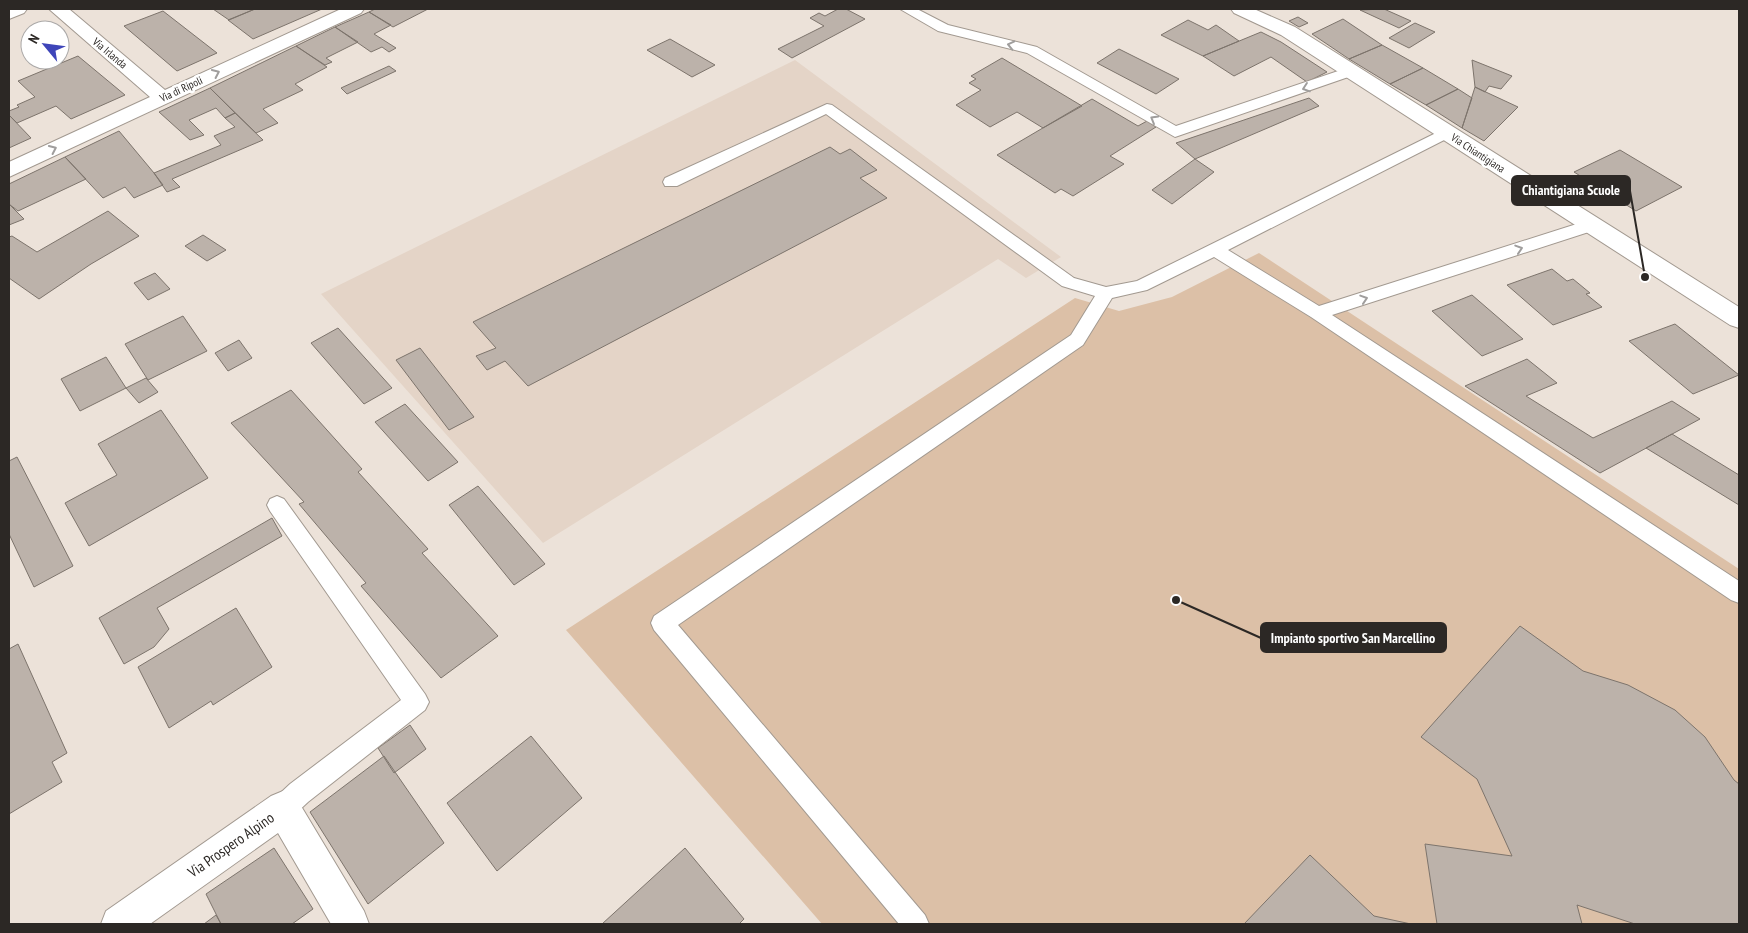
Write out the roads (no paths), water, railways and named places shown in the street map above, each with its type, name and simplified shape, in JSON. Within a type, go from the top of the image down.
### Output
[{"type":"street","points":[[9,14],[18,9]]},
{"type":"street","points":[[63,13],[89,9]]},
{"type":"street","name":"Via di Ripoli","points":[[9,170],[162,97],[355,9]]},
{"type":"street","name":"Via Chiantigiana","points":[[1240,9],[1288,31],[1739,319]]},
{"type":"street","name":"Via Irlanda","points":[[63,13],[162,97]]},
{"type":"street","name":"Via Prospero Alpino","points":[[119,924],[283,808],[351,924]]},
{"type":"lane","points":[[908,9],[943,28],[1032,50],[1175,132],[1352,71]]},
{"type":"lane","points":[[671,182],[826,108],[1068,282],[1106,293],[1141,286],[1447,133]]},
{"type":"lane","points":[[1317,313],[1592,225]]},
{"type":"lane","points":[[1216,250],[1317,313],[1739,593]]},
{"type":"lane","points":[[916,924],[662,623],[1077,340],[1106,293]]},
{"type":"lane","points":[[277,505],[417,702],[299,793],[283,808]]},
{"type":"place","name":"Chiantigiana Scuole","points":[[1645,277]]},
{"type":"place","name":"Impianto sportivo San Marcellino","points":[[1176,600]]}]
